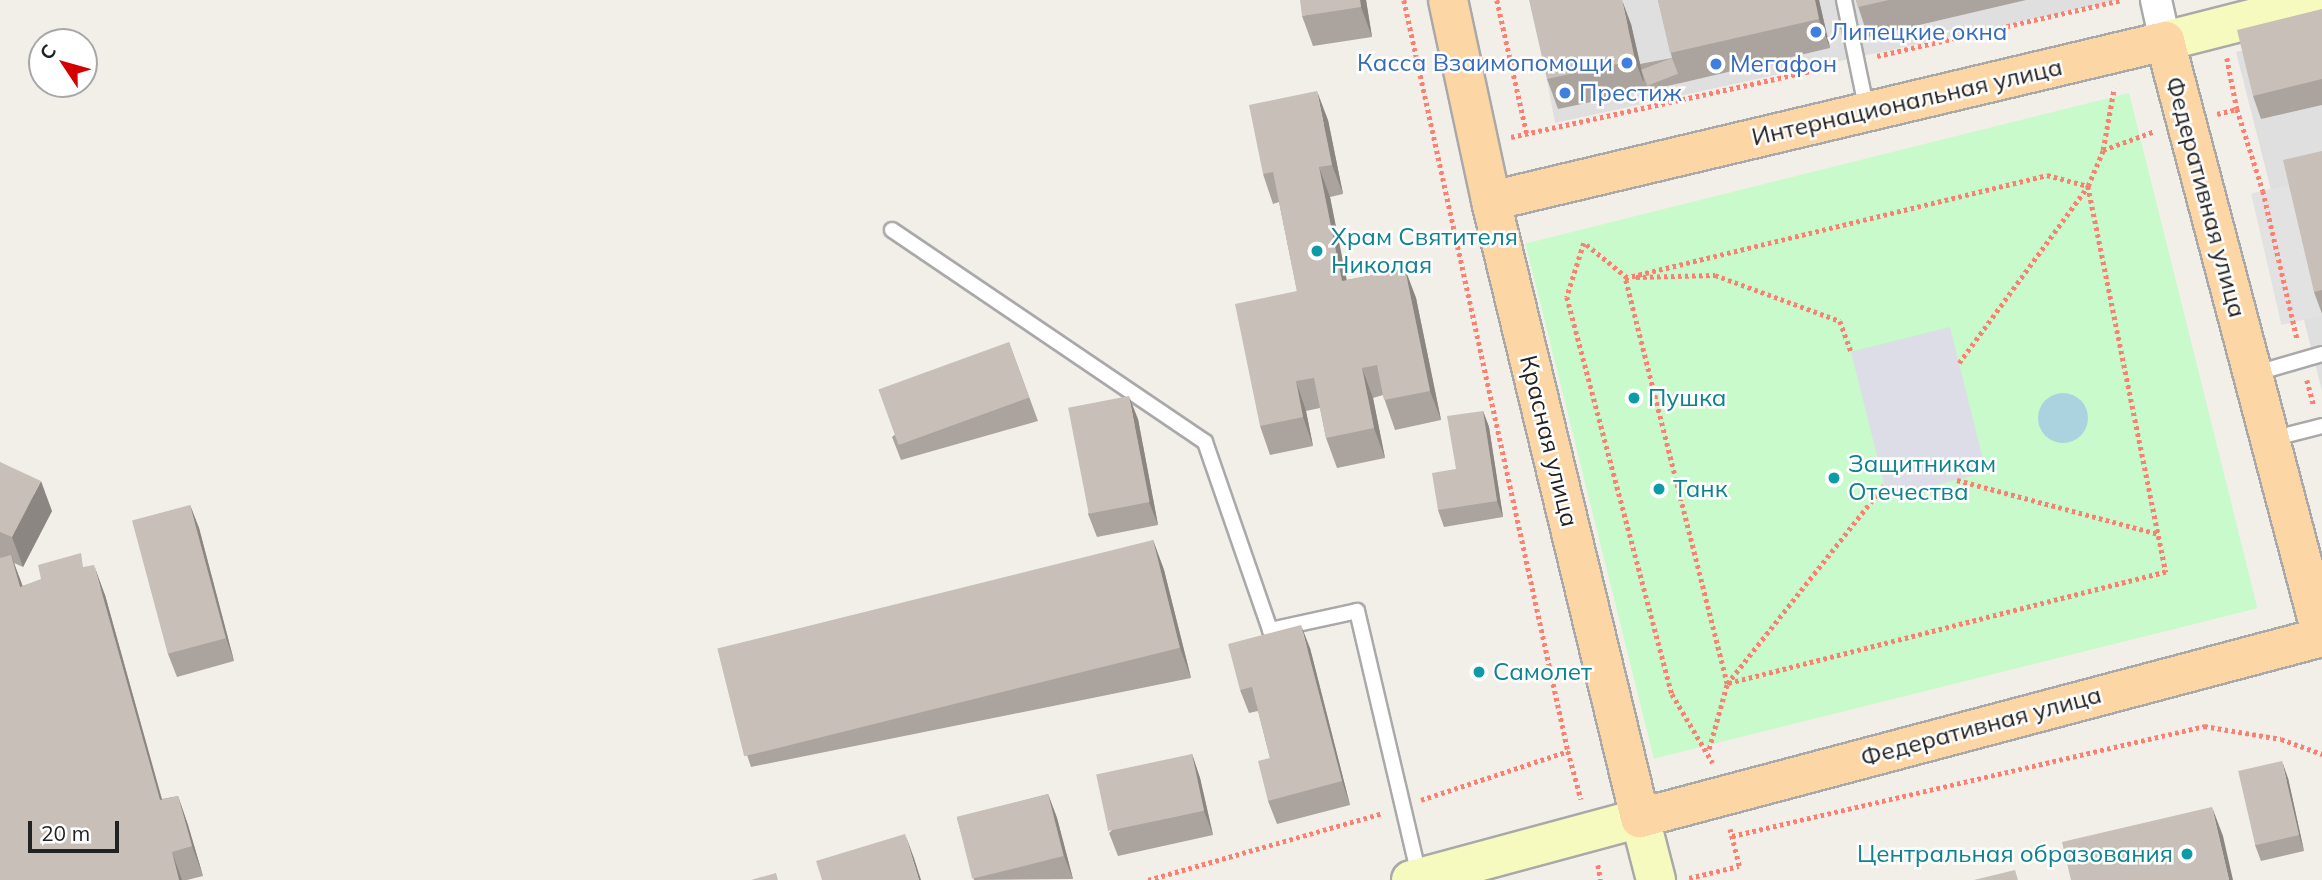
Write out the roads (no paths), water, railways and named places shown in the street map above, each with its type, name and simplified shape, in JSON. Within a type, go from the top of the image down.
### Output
[{"type":"main road","name":"Красная улица","points":[[1448,0],[1491,201],[1656,880]]},
{"type":"main road","name":"Интернациональная улица","points":[[1491,201],[2165,41],[2322,1]]},
{"type":"main road","name":"Федеративная улица","points":[[1640,818],[2322,637],[2165,41]]},
{"type":"main road","points":[[1415,879],[1640,818]]},
{"type":"street","name":"Федеративная улица","points":[[2156,0],[2165,41]]},
{"type":"lane","points":[[1844,0],[1867,111]]},
{"type":"lane","points":[[892,230],[1205,442],[1270,630],[1357,611],[1415,879]]},
{"type":"lane","points":[[2252,374],[2322,354]]},
{"type":"lane","points":[[2270,439],[2321,427]]},
{"type":"water","points":[[2063,393],[2080,401],[2088,418],[2080,435],[2063,443],[2046,435],[2038,418],[2046,401]]},
{"type":"place","name":"Липецкие окна","points":[[1816,32]]},
{"type":"place","name":"Касса Взаимопомощи","points":[[1627,63]]},
{"type":"place","name":"Мегафон","points":[[1716,64]]},
{"type":"place","name":"Престиж","points":[[1565,93]]},
{"type":"place","name":"Храм Святителя Николая","points":[[1317,251]]},
{"type":"place","name":"Пушка","points":[[1634,398]]},
{"type":"place","name":"Защитникам Отечества","points":[[1834,478]]},
{"type":"place","name":"Танк","points":[[1659,489]]},
{"type":"place","name":"Самолет","points":[[1479,672]]},
{"type":"place","name":"Центральная образования","points":[[2187,854]]}]
